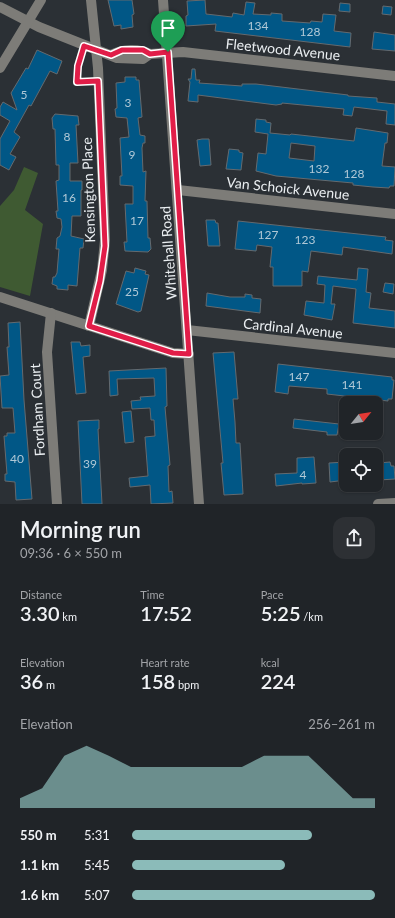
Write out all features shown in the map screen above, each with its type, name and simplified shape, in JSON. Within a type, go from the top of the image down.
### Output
[{"type":"street","points":[[0,68],[41,0]]},
{"type":"street","name":"Kensington Place","points":[[89,326],[100,281],[105,246],[98,81],[92,0]]},
{"type":"street","name":"Whitehall Road","points":[[163,0],[178,190],[199,504]]},
{"type":"street","name":"Fleetwood Avenue","points":[[0,7],[28,22],[96,51],[122,60],[143,59],[150,54],[183,52],[395,76]]},
{"type":"street","name":"Van Schoick Avenue","points":[[178,190],[395,214]]},
{"type":"street","points":[[0,297],[173,353],[189,354]]},
{"type":"street","name":"Fordham Court","points":[[51,313],[48,352],[57,504]]},
{"type":"street","name":"Cardinal Avenue","points":[[187,330],[395,353]]},
{"type":"street","points":[[378,504],[395,503]]},
{"type":"path","points":[[84,46],[78,66],[77,82],[98,81]]},
{"type":"green space","points":[[24,167],[38,173],[25,210],[43,224],[30,296],[0,287],[0,206],[14,190]]},
{"type":"building","points":[[108,0],[132,0],[134,14],[132,15],[133,27],[121,29],[121,25],[114,26]]},
{"type":"building","points":[[205,0],[206,14],[232,17],[233,13],[244,15],[246,2],[255,3],[253,14],[282,14],[282,21],[310,23],[311,21],[322,22],[323,14],[336,15],[334,31],[351,33],[350,47],[215,31],[216,24],[186,26],[186,16],[188,15],[187,1]]},
{"type":"building","points":[[340,3],[350,4],[350,12],[339,11]]},
{"type":"building","points":[[383,6],[392,7],[391,15],[382,14]]},
{"type":"building","points":[[374,32],[395,35],[395,51],[372,49]]},
{"type":"building","points":[[37,50],[62,61],[57,74],[50,71],[31,106],[29,105],[14,132],[20,137],[10,154],[16,157],[9,170],[0,165],[0,139],[10,121],[0,115],[0,107],[3,102],[17,110],[11,93],[26,68],[28,69]]},
{"type":"building","points":[[192,69],[195,69],[196,80],[200,80],[199,83],[242,86],[242,84],[256,84],[348,96],[377,98],[377,102],[395,104],[395,125],[386,124],[387,111],[354,107],[352,116],[343,115],[344,109],[282,103],[276,105],[198,95],[198,102],[188,101],[190,82],[188,79],[191,79]]},
{"type":"building","points":[[125,77],[136,77],[136,80],[139,80],[142,117],[138,118],[140,135],[145,136],[145,143],[143,143],[142,148],[143,172],[146,171],[145,201],[147,201],[148,238],[150,238],[151,249],[148,252],[125,251],[124,242],[127,242],[125,204],[133,204],[133,186],[120,185],[120,176],[122,176],[120,138],[129,137],[127,118],[116,117],[115,109],[117,108],[116,83],[125,82]]},
{"type":"building","points":[[55,114],[78,116],[79,125],[76,125],[78,163],[70,163],[70,181],[82,181],[81,216],[72,216],[71,236],[84,239],[83,248],[80,248],[77,286],[68,285],[68,290],[57,289],[57,286],[52,284],[53,277],[55,277],[57,273],[59,249],[56,249],[57,238],[60,236],[62,227],[61,219],[57,218],[56,211],[58,211],[56,181],[59,180],[59,165],[56,165],[55,129],[53,129],[52,118]]},
{"type":"building","points":[[256,119],[266,120],[266,122],[271,123],[270,133],[354,141],[356,128],[388,133],[382,166],[395,167],[394,186],[390,186],[389,188],[353,185],[353,183],[276,176],[256,171],[258,153],[266,154],[268,134],[255,132]],"holes":[[[291,143],[315,146],[314,161],[289,158]]]},
{"type":"building","points":[[209,139],[211,165],[200,166],[197,140]]},
{"type":"building","points":[[229,149],[239,150],[239,152],[243,153],[241,170],[226,169]]},
{"type":"building","points":[[206,220],[215,220],[216,223],[218,223],[220,246],[208,246]]},
{"type":"building","points":[[238,221],[386,237],[385,240],[393,241],[392,254],[343,247],[342,255],[311,251],[308,272],[302,271],[302,286],[273,286],[273,267],[270,267],[272,247],[257,245],[256,251],[235,249]]},
{"type":"building","points":[[135,268],[146,271],[145,274],[149,275],[141,311],[138,312],[116,304],[126,271],[134,273]]},
{"type":"building","points":[[358,268],[368,269],[366,292],[371,293],[369,308],[395,311],[395,328],[353,323],[356,289],[333,286],[331,304],[335,304],[332,320],[304,315],[306,301],[324,303],[325,285],[317,284],[318,276],[357,280]]},
{"type":"building","points":[[385,283],[394,284],[393,294],[383,292]]},
{"type":"building","points":[[207,293],[230,297],[245,297],[245,294],[252,295],[252,298],[261,299],[260,313],[206,306]]},
{"type":"building","points":[[20,322],[24,400],[32,499],[16,500],[15,482],[5,481],[5,474],[7,474],[4,436],[7,436],[7,433],[15,433],[13,408],[2,408],[0,376],[9,375],[7,347],[9,347],[8,323]]},
{"type":"building","points":[[71,342],[80,342],[81,346],[90,345],[90,356],[83,357],[86,393],[76,394]]},
{"type":"building","points":[[234,352],[238,399],[233,399],[236,443],[240,443],[243,494],[224,495],[221,463],[223,463],[213,353]]},
{"type":"building","points":[[278,364],[392,377],[392,380],[394,380],[392,399],[388,399],[388,401],[383,400],[383,396],[344,396],[327,394],[327,389],[289,386],[288,394],[275,392]]},
{"type":"building","points":[[166,368],[167,406],[165,407],[170,465],[168,466],[169,492],[172,491],[173,503],[151,504],[150,485],[130,487],[129,478],[148,476],[145,437],[155,436],[154,420],[151,420],[150,408],[132,409],[131,401],[141,400],[140,397],[155,396],[154,378],[117,379],[118,395],[110,396],[109,371]]},
{"type":"building","points":[[131,411],[134,442],[125,443],[122,412]]},
{"type":"building","points":[[294,419],[339,424],[337,435],[327,435],[327,432],[293,428]]},
{"type":"building","points":[[99,420],[98,429],[102,504],[82,504],[78,421]]},
{"type":"building","points":[[314,457],[316,483],[276,486],[275,474],[297,473],[297,458]]},
{"type":"building","points":[[339,462],[339,481],[330,482],[329,463]]},
{"type":"building","points":[[390,462],[391,466],[394,466],[395,479],[383,480],[383,463]]},
{"type":"route","points":[[84,46],[111,55],[122,50],[143,50],[150,54],[168,52],[189,354],[173,353],[89,326],[104,260],[105,233],[98,81],[77,82],[80,59],[84,46]]}]
